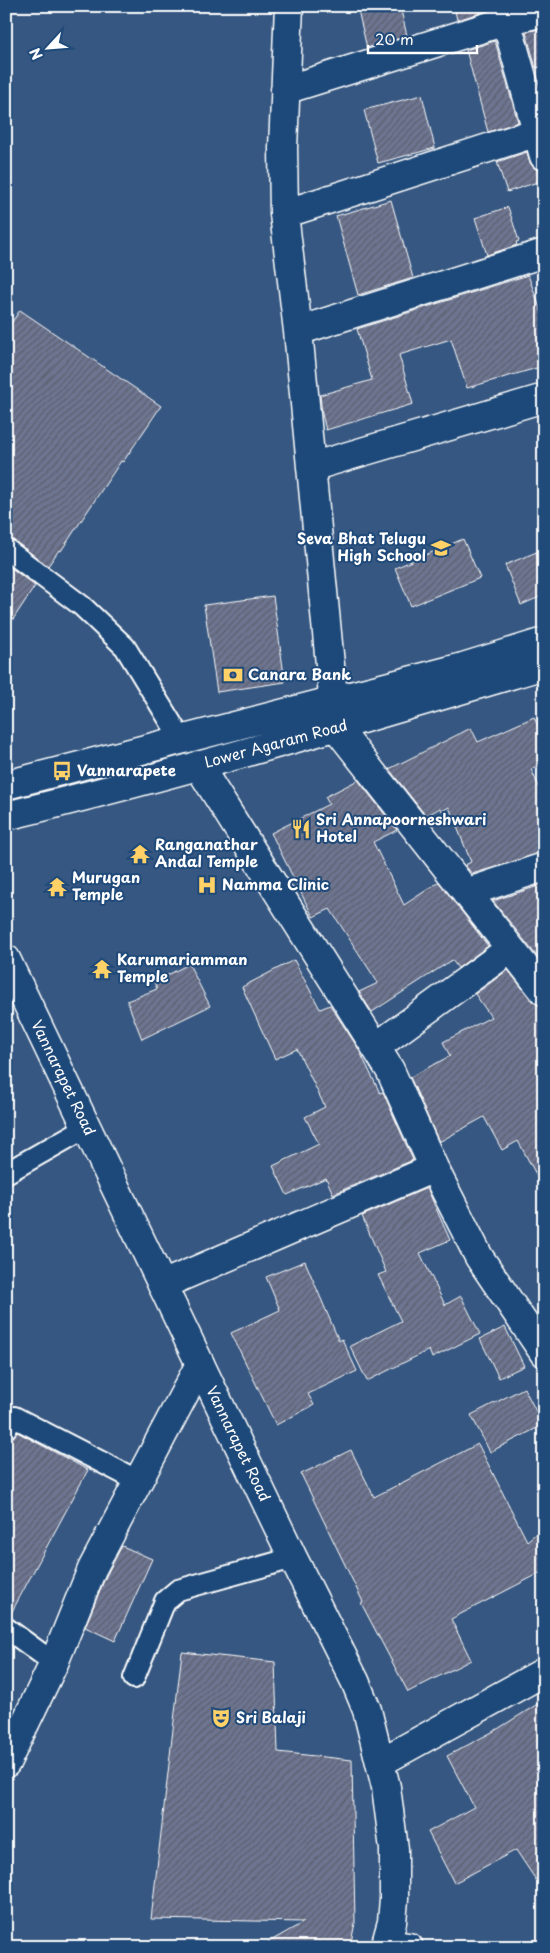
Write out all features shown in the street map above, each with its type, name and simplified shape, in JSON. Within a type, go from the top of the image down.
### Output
[{"type":"street","points":[[289,6],[283,148],[284,214],[298,331],[336,727],[544,992]]},
{"type":"street","points":[[285,90],[504,14],[544,12]]},
{"type":"street","points":[[284,214],[541,139],[504,14]]},
{"type":"street","points":[[298,331],[544,253]]},
{"type":"street","points":[[311,467],[544,398]]},
{"type":"street","points":[[6,785],[464,667],[544,642]]},
{"type":"street","name":"Lower Agaram Road","points":[[6,816],[73,800],[336,727],[544,665]]},
{"type":"street","points":[[198,765],[390,1070],[434,1168],[479,1257],[544,1353]]},
{"type":"street","points":[[466,893],[544,867]]},
{"type":"street","points":[[376,1047],[510,949]]},
{"type":"street","name":"Vannarapet Road","points":[[6,959],[293,1558],[355,1681],[367,1710],[381,1762],[390,1807],[394,1849],[394,1946]]},
{"type":"street","points":[[162,1285],[434,1168]]},
{"type":"street","points":[[6,1763],[54,1663],[92,1569],[200,1364]]},
{"type":"street","points":[[381,1762],[544,1672]]},
{"type":"lane","points":[[6,549],[82,606],[125,647],[181,739]]},
{"type":"lane","points":[[6,1173],[86,1127]]},
{"type":"lane","points":[[6,1428],[14,1417],[138,1481]]},
{"type":"lane","points":[[134,1678],[165,1601],[178,1590],[293,1558]]},
{"type":"lane","points":[[6,1628],[54,1663]]},
{"type":"building","points":[[357,6],[400,6],[407,36],[367,48]]},
{"type":"building","points":[[454,6],[485,6],[486,11],[457,20]]},
{"type":"building","points":[[544,28],[544,66],[536,68],[526,32]]},
{"type":"building","points":[[495,41],[518,122],[488,132],[466,50]]},
{"type":"building","points":[[422,95],[435,148],[378,163],[364,110]]},
{"type":"building","points":[[527,152],[529,161],[537,170],[541,181],[507,192],[497,162]]},
{"type":"building","points":[[391,200],[413,278],[358,295],[336,216]]},
{"type":"building","points":[[508,207],[519,241],[516,242],[517,245],[487,255],[475,218]]},
{"type":"building","points":[[528,275],[544,319],[544,366],[467,388],[451,339],[399,355],[413,404],[326,430],[320,395],[372,380],[357,329]]},
{"type":"building","points":[[20,310],[161,406],[123,462],[121,461],[61,551],[59,550],[48,566],[13,540],[6,537],[6,331]]},
{"type":"building","points":[[463,539],[480,578],[411,606],[395,568]]},
{"type":"building","points":[[544,549],[544,595],[521,605],[505,565]]},
{"type":"building","points":[[6,564],[35,586],[6,630]]},
{"type":"building","points":[[273,596],[285,682],[217,692],[204,605]]},
{"type":"building","points":[[534,717],[544,740],[544,763],[531,769],[544,798],[544,852],[472,874],[465,865],[471,862],[449,807],[442,811],[440,808],[426,816],[389,769],[471,728],[478,742]]},
{"type":"building","points":[[358,780],[397,830],[373,842],[404,905],[439,882],[488,946],[458,968],[452,960],[372,1012],[359,992],[378,983],[330,909],[313,917],[271,833],[329,804],[325,797]]},
{"type":"building","points":[[544,884],[544,965],[493,901]]},
{"type":"building","points":[[294,960],[320,1009],[330,1005],[358,1048],[380,1093],[383,1092],[413,1160],[333,1194],[326,1178],[287,1195],[273,1166],[319,1144],[305,1117],[325,1107],[297,1049],[275,1059],[242,987]]},
{"type":"building","points":[[189,964],[210,1006],[142,1039],[127,1001],[157,989],[154,982]]},
{"type":"building","points":[[508,970],[532,1001],[544,1006],[544,1189],[518,1141],[502,1150],[484,1117],[439,1142],[410,1077],[450,1056],[443,1042],[491,1017],[475,994]]},
{"type":"building","points":[[427,1188],[450,1240],[420,1253],[445,1305],[461,1296],[480,1334],[432,1358],[429,1350],[367,1381],[350,1346],[401,1321],[378,1275],[386,1272],[362,1216]]},
{"type":"building","points":[[305,1261],[339,1341],[342,1339],[357,1371],[308,1394],[314,1405],[276,1425],[231,1333],[280,1310],[266,1277]]},
{"type":"building","points":[[505,1327],[524,1366],[499,1378],[480,1339]]},
{"type":"building","points":[[524,1388],[543,1425],[490,1452],[471,1415]]},
{"type":"building","points":[[17,1432],[88,1470],[9,1617],[6,1616],[6,1440],[11,1439]]},
{"type":"building","points":[[478,1444],[527,1541],[544,1527],[544,1571],[451,1619],[471,1660],[408,1692],[361,1603],[363,1602],[301,1474],[351,1450],[374,1497]]},
{"type":"building","points":[[122,1546],[152,1559],[115,1641],[85,1627],[106,1576]]},
{"type":"building","points":[[182,1652],[275,1662],[278,1752],[352,1760],[355,1923],[350,1947],[260,1947],[304,1922],[151,1919]]},
{"type":"building","points":[[544,1700],[544,1892],[516,1850],[454,1883],[428,1832],[474,1807],[447,1756],[496,1730]]},
{"type":"place","name":"Seva Bhat Telugu High School","points":[[441,548]]},
{"type":"place","name":"Canara Bank","points":[[233,675]]},
{"type":"place","name":"Vannarapete","points":[[62,771]]},
{"type":"place","name":"Sri Annapoorneshwari Hotel","points":[[301,829]]},
{"type":"place","name":"Ranganathar Andal Temple","points":[[140,854]]},
{"type":"place","name":"Namma Clinic","points":[[207,885]]},
{"type":"place","name":"Murugan Temple","points":[[57,887]]},
{"type":"place","name":"Karumariamman Temple","points":[[102,969]]},
{"type":"place","name":"Sri Balaji","points":[[221,1718]]}]
